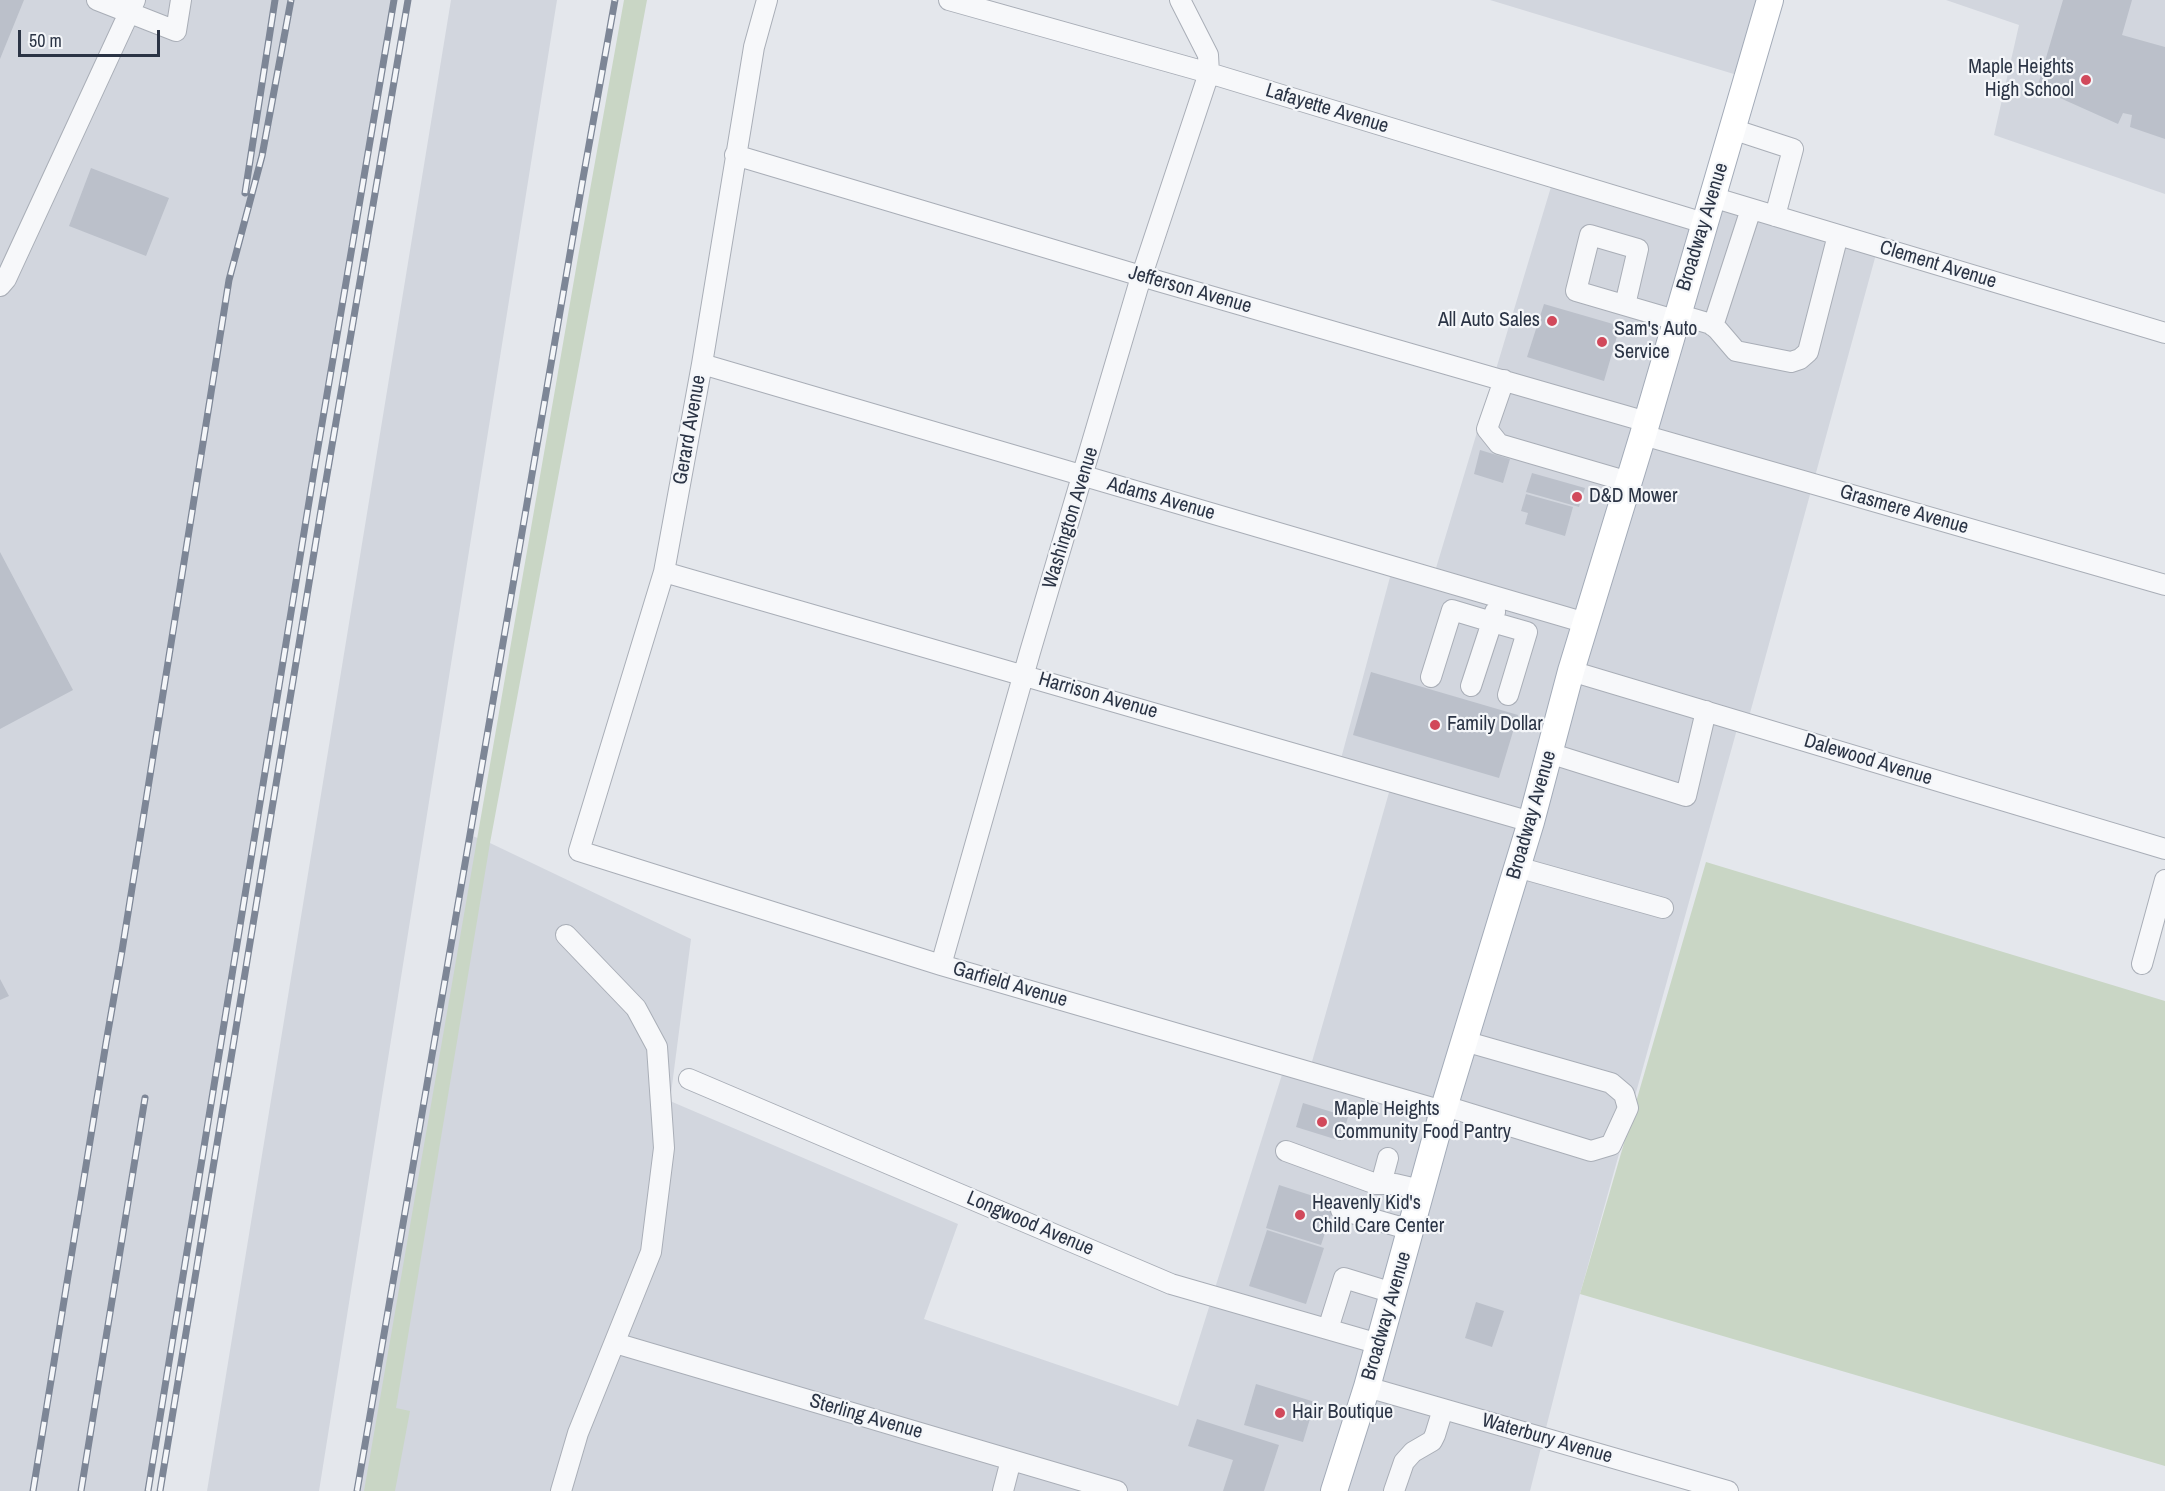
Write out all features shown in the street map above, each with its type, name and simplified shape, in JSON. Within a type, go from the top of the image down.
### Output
[{"type":"main road","name":"Broadway Avenue","points":[[1334,1491],[1367,1387],[1464,1041],[1531,822],[1571,671],[1629,482],[1770,0]]},
{"type":"street","points":[[97,0],[132,7],[176,31],[181,0]]},
{"type":"street","name":"Gerard Avenue","points":[[579,851],[664,572],[702,364],[754,47],[767,0]]},
{"type":"street","name":"Lafayette Avenue","points":[[949,0],[1209,74],[1704,223]]},
{"type":"street","points":[[1180,0],[1209,57],[1209,74]]},
{"type":"street","points":[[0,286],[6,279],[132,7]]},
{"type":"street","name":"Washington Avenue","points":[[942,965],[1024,674],[1142,276],[1209,74]]},
{"type":"street","points":[[1732,129],[1793,149],[1775,216]]},
{"type":"street","name":"Jefferson Avenue","points":[[735,155],[1142,276],[1504,380],[1645,428]]},
{"type":"street","name":"Clement Avenue","points":[[1712,197],[2165,333]]},
{"type":"street","points":[[1713,326],[1751,209]]},
{"type":"street","points":[[1624,305],[1713,326],[1736,351],[1791,362],[1800,359],[1808,352],[1838,235]]},
{"type":"street","name":"Adams Avenue","points":[[702,364],[1586,623]]},
{"type":"street","points":[[1504,380],[1487,429],[1499,444],[1629,482]]},
{"type":"street","name":"Grasmere Avenue","points":[[1645,428],[2165,585]]},
{"type":"street","name":"Harrison Avenue","points":[[664,572],[1531,822]]},
{"type":"street","points":[[1471,686],[1500,598]]},
{"type":"street","points":[[1431,677],[1452,610],[1527,632],[1508,695]]},
{"type":"street","name":"Dalewood Avenue","points":[[1571,671],[2165,849]]},
{"type":"street","points":[[1549,753],[1686,796],[1706,711]]},
{"type":"street","name":"Garfield Avenue","points":[[579,851],[942,965],[1591,1151],[1611,1145],[1628,1108],[1624,1094],[1611,1083],[1464,1041]]},
{"type":"street","points":[[1517,867],[1663,908]]},
{"type":"street","points":[[2142,964],[2165,880]]},
{"type":"street","points":[[561,1491],[578,1433],[651,1252],[664,1148],[657,1047],[636,1008],[566,935]]},
{"type":"street","name":"Longwood Avenue","points":[[689,1079],[1171,1284],[1379,1344]]},
{"type":"street","points":[[1286,1151],[1338,1171],[1381,1184],[1395,1184],[1422,1190]]},
{"type":"street","points":[[1381,1184],[1388,1158]]},
{"type":"street","points":[[1341,1210],[1410,1230]]},
{"type":"street","points":[[1328,1329],[1344,1278],[1393,1293]]},
{"type":"street","name":"Sterling Avenue","points":[[615,1343],[1117,1491]]},
{"type":"street","name":"Waterbury Avenue","points":[[1367,1387],[1728,1491]]},
{"type":"street","points":[[1394,1491],[1404,1462],[1413,1452],[1431,1441],[1435,1435],[1443,1409]]},
{"type":"street","points":[[1003,1491],[1011,1460]]},
{"type":"shaded area","points":[[0,0],[394,0],[315,465],[148,1491],[0,1491]]},
{"type":"shaded area","points":[[451,0],[557,0],[319,1491],[207,1491]]},
{"type":"shaded area","points":[[1490,0],[1770,0],[1747,78]]},
{"type":"shaded area","name":"Maple Heights High School","points":[[1946,0],[2165,0],[2165,194],[1994,135],[2019,25]]},
{"type":"shaded area","points":[[1554,177],[1704,223],[1712,197],[1878,247],[1747,724],[1739,722],[1580,1294],[1530,1491],[357,1491],[470,835],[691,939],[670,1101],[958,1224],[924,1319],[1178,1406],[1285,1065],[1309,1072],[1392,782],[1339,766],[1393,566],[1433,578]]},
{"type":"green space","points":[[624,0],[647,0],[490,843],[396,1408],[410,1411],[395,1491],[364,1491],[578,257]]},
{"type":"green space","points":[[1706,862],[2165,1001],[2165,1466],[1580,1294]]},
{"type":"building","points":[[0,0],[24,0],[0,59]]},
{"type":"building","points":[[2063,0],[2132,0],[2122,35],[2165,47],[2165,139],[2130,127],[2132,115],[2123,113],[2118,124],[2060,98],[2062,93],[2038,85]]},
{"type":"building","points":[[91,168],[169,198],[146,256],[69,226]]},
{"type":"building","points":[[1544,304],[1620,326],[1604,381],[1527,357]]},
{"type":"building","points":[[1480,450],[1510,459],[1503,483],[1474,474]]},
{"type":"building","points":[[1532,473],[1585,488],[1579,507],[1526,492]]},
{"type":"building","points":[[1526,494],[1573,507],[1565,536],[1525,524],[1528,513],[1521,511]]},
{"type":"building","points":[[0,552],[73,690],[0,729]]},
{"type":"building","name":"Family Dollar","points":[[1371,672],[1518,715],[1499,778],[1353,735]]},
{"type":"building","points":[[0,979],[9,996],[0,1000]]},
{"type":"building","name":"Maple Heights Community Food Pantry","points":[[1303,1103],[1348,1117],[1341,1141],[1296,1127]]},
{"type":"building","name":"Heavenly Kid's Child Care Center","points":[[1279,1185],[1335,1203],[1321,1245],[1266,1228]]},
{"type":"building","points":[[1267,1230],[1324,1248],[1306,1304],[1249,1286]]},
{"type":"building","points":[[1476,1302],[1504,1311],[1492,1347],[1465,1338]]},
{"type":"building","name":"Hair Boutique","points":[[1256,1384],[1315,1402],[1303,1442],[1244,1425]]},
{"type":"building","points":[[1197,1419],[1279,1445],[1264,1491],[1223,1491],[1233,1460],[1188,1446]]},
{"type":"railway","points":[[245,193],[275,0]]},
{"type":"railway","points":[[33,1491],[229,280],[262,156],[291,0]]},
{"type":"railway","points":[[148,1491],[315,465],[394,0]]},
{"type":"railway","points":[[160,1491],[322,504],[408,0]]},
{"type":"railway","points":[[357,1491],[615,0]]},
{"type":"railway","points":[[81,1491],[145,1098]]},
{"type":"place","name":"Maple Heights High School","points":[[2086,80]]},
{"type":"place","name":"All Auto Sales","points":[[1552,321]]},
{"type":"place","name":"Sam's Auto Service","points":[[1602,342]]},
{"type":"place","name":"D&D Mower","points":[[1577,497]]},
{"type":"place","name":"Family Dollar","points":[[1435,725]]},
{"type":"place","name":"Maple Heights Community Food Pantry","points":[[1322,1122]]},
{"type":"place","name":"Heavenly Kid's Child Care Center","points":[[1300,1215]]},
{"type":"place","name":"Hair Boutique","points":[[1280,1413]]}]
